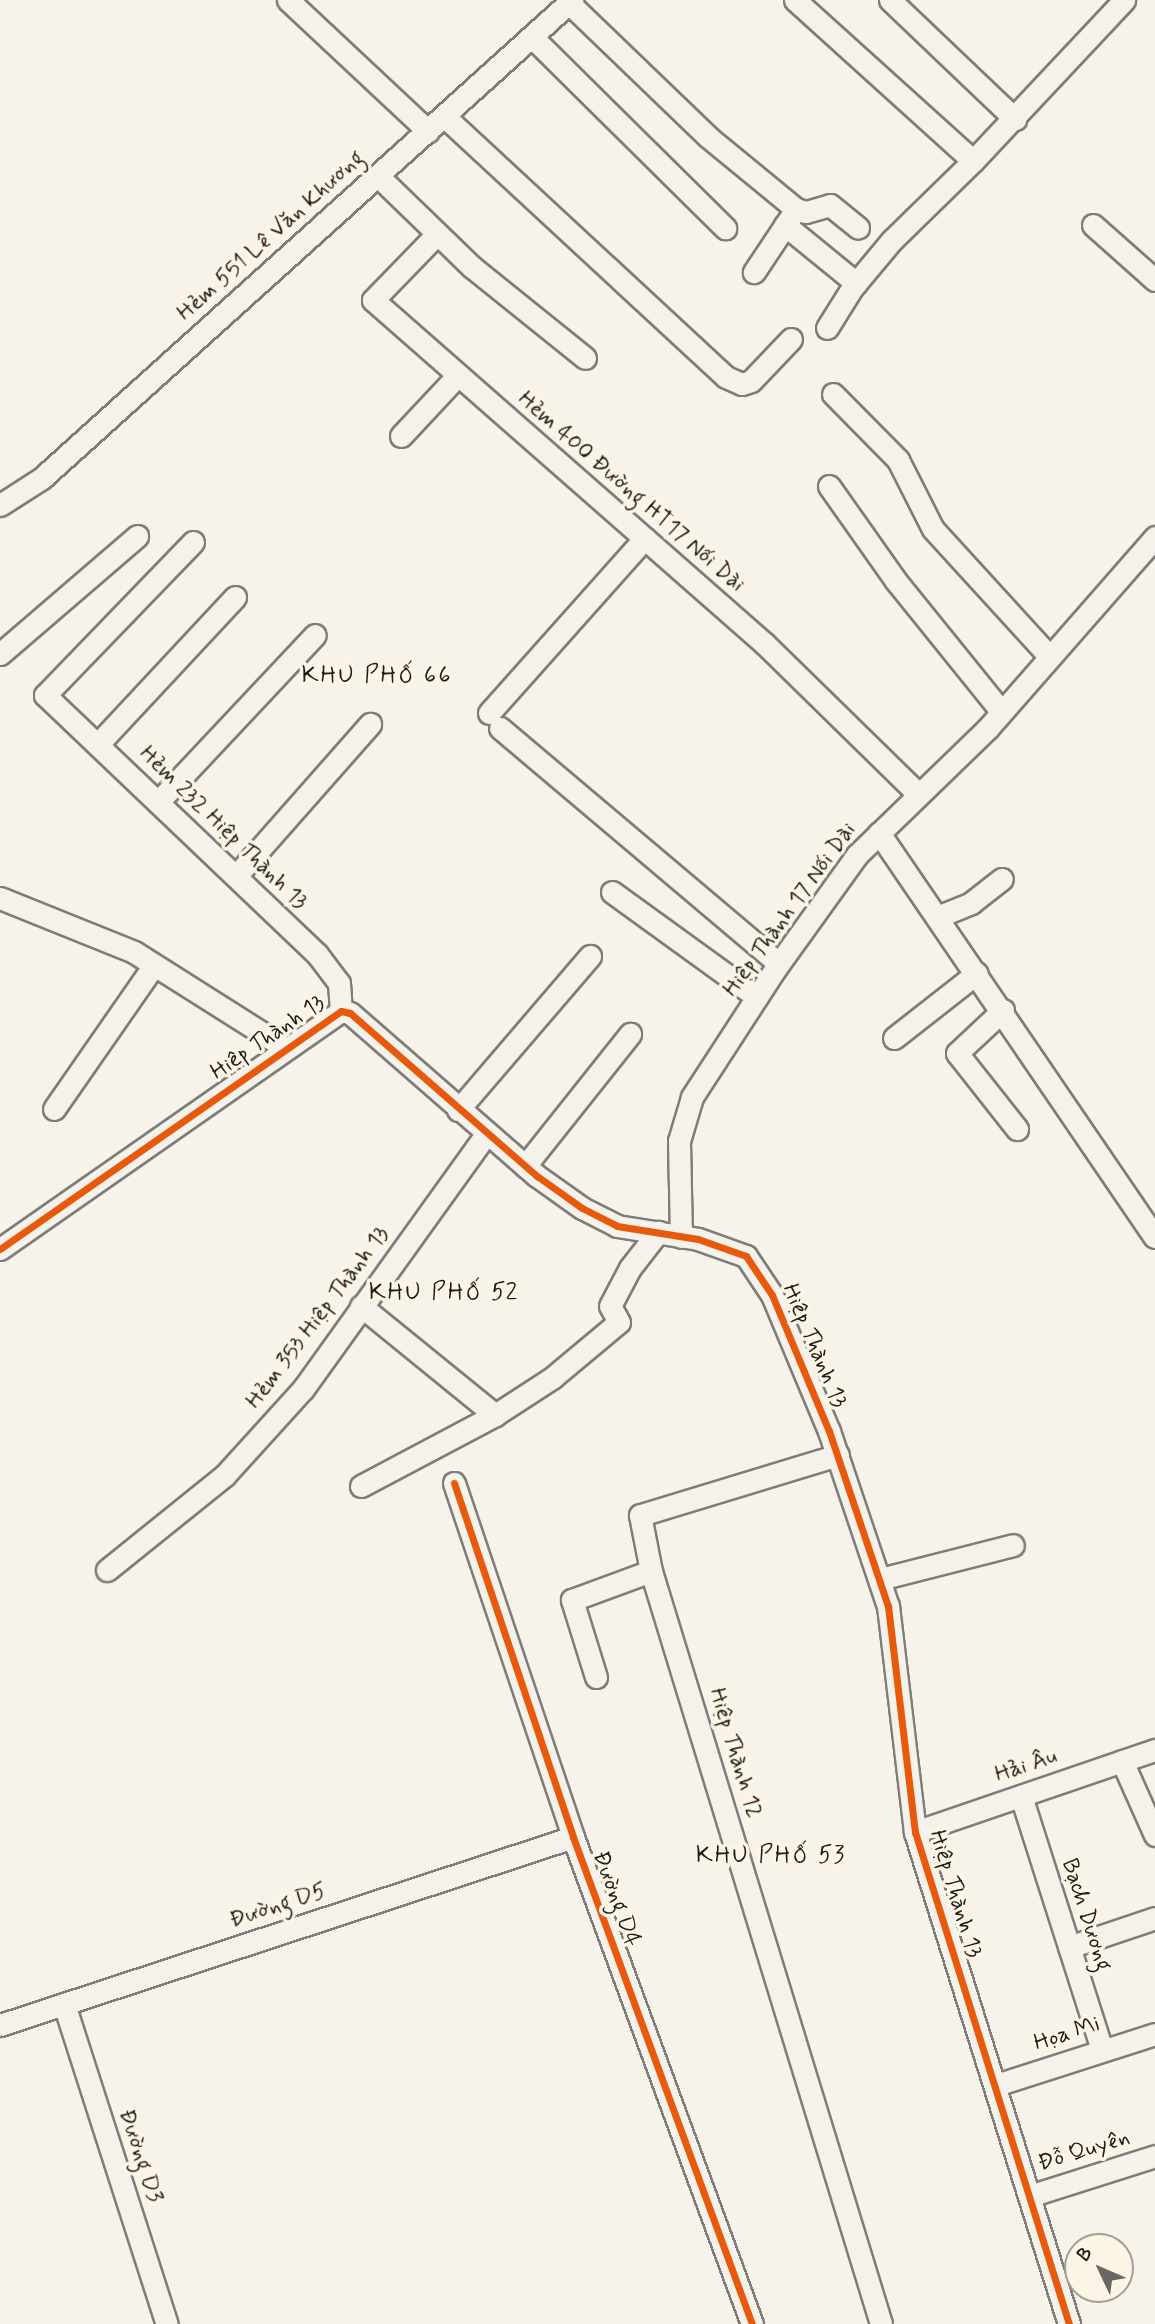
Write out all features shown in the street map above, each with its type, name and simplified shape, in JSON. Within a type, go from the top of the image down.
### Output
[{"type":"street","points":[[288,0],[428,131]]},
{"type":"street","points":[[795,0],[973,161]]},
{"type":"street","points":[[890,0],[1015,119]]},
{"type":"street","points":[[827,328],[856,283],[892,240],[1015,119],[1124,0]]},
{"type":"street","points":[[570,2],[856,283]]},
{"type":"street","name":"Hẻm 551 Lê Văn Khương","points":[[0,505],[42,478],[570,2]]},
{"type":"street","points":[[532,37],[725,228]]},
{"type":"street","points":[[444,116],[726,377],[742,384],[751,381],[792,339]]},
{"type":"street","points":[[378,176],[472,267],[586,358]]},
{"type":"street","points":[[754,272],[791,217],[830,205],[858,228]]},
{"type":"street","points":[[1093,225],[1155,280]]},
{"type":"street","name":"Hẻm 400 Đường HT17 Nối Dài","points":[[438,234],[373,300],[765,644],[917,793]]},
{"type":"street","points":[[401,436],[458,375]]},
{"type":"street","points":[[833,394],[898,460],[933,529],[1050,657]]},
{"type":"street","points":[[829,486],[897,581],[1001,711]]},
{"type":"street","points":[[0,654],[137,536]]},
{"type":"street","name":"Hiệp Thành 17 Nối Dài","points":[[681,1237],[679,1141],[692,1097],[779,964],[857,855],[1001,711],[1155,537]]},
{"type":"street","points":[[645,538],[495,720],[779,964]]},
{"type":"street","name":"Hẻm 232 Hiệp Thành 13","points":[[192,542],[45,695],[317,954],[339,983],[341,1011]]},
{"type":"street","points":[[98,744],[235,597]]},
{"type":"street","points":[[158,802],[315,635]]},
{"type":"street","points":[[236,877],[370,724]]},
{"type":"street","points":[[879,833],[1003,1010],[1084,1138],[1155,1237]]},
{"type":"street","points":[[937,917],[971,903],[1002,879]]},
{"type":"street","points":[[612,892],[757,997]]},
{"type":"street","points":[[0,898],[134,952],[284,1047]]},
{"type":"street","points":[[458,1110],[590,956]]},
{"type":"street","points":[[54,1109],[154,965]]},
{"type":"street","points":[[894,1038],[977,973]]},
{"type":"street","points":[[1003,1010],[957,1053],[1017,1129]]},
{"type":"street","name":"Hiệp Thành 13","points":[[0,1249],[284,1047],[341,1011],[350,1013],[486,1134],[582,1208],[617,1226],[658,1232],[736,1250],[760,1271],[838,1455],[888,1606],[915,1832],[1069,2324]]},
{"type":"street","points":[[525,1166],[630,1034]]},
{"type":"street","name":"Hẻm 353 Hiệp Thành 13","points":[[107,1570],[225,1475],[303,1389],[486,1134]]},
{"type":"street","points":[[361,1486],[419,1452],[495,1415],[552,1378],[619,1322],[610,1307],[629,1268],[658,1232]]},
{"type":"street","points":[[361,1306],[495,1415]]},
{"type":"street","name":"Hiệp Thành 12","points":[[838,1455],[640,1515],[651,1571],[881,2324]]},
{"type":"street","name":"Đường D4","points":[[454,1483],[573,1837],[752,2324]]},
{"type":"street","points":[[880,1579],[1013,1545]]},
{"type":"street","points":[[596,1677],[572,1601],[651,1571]]},
{"type":"street","name":"Hải Âu","points":[[915,1832],[1155,1750]]},
{"type":"street","points":[[1122,1761],[1155,1835]]},
{"type":"street","name":"Bạch Dương","points":[[1021,1796],[1102,2050]]},
{"type":"street","name":"Đường D5","points":[[0,2025],[573,1837]]},
{"type":"street","points":[[1069,1947],[1155,1918]]},
{"type":"street","name":"Đường D3","points":[[64,2004],[167,2324]]},
{"type":"street","name":"Họa Mi","points":[[996,2085],[1155,2034]]},
{"type":"street","name":"Đỗ Quyên","points":[[1029,2196],[1155,2156]]},
{"type":"cycle path","points":[[0,1249],[341,1011],[350,1013],[537,1176],[582,1208],[617,1226],[698,1239],[746,1256],[772,1295],[829,1431],[888,1606],[915,1832],[1069,2324]]},
{"type":"cycle path","points":[[454,1483],[573,1837],[752,2324]]},
{"type":"district","name":"KHU PHỐ 66","points":[[377,676]]},
{"type":"district","name":"KHU PHỐ 52","points":[[444,1293]]},
{"type":"district","name":"KHU PHỐ 53","points":[[771,1856]]}]
